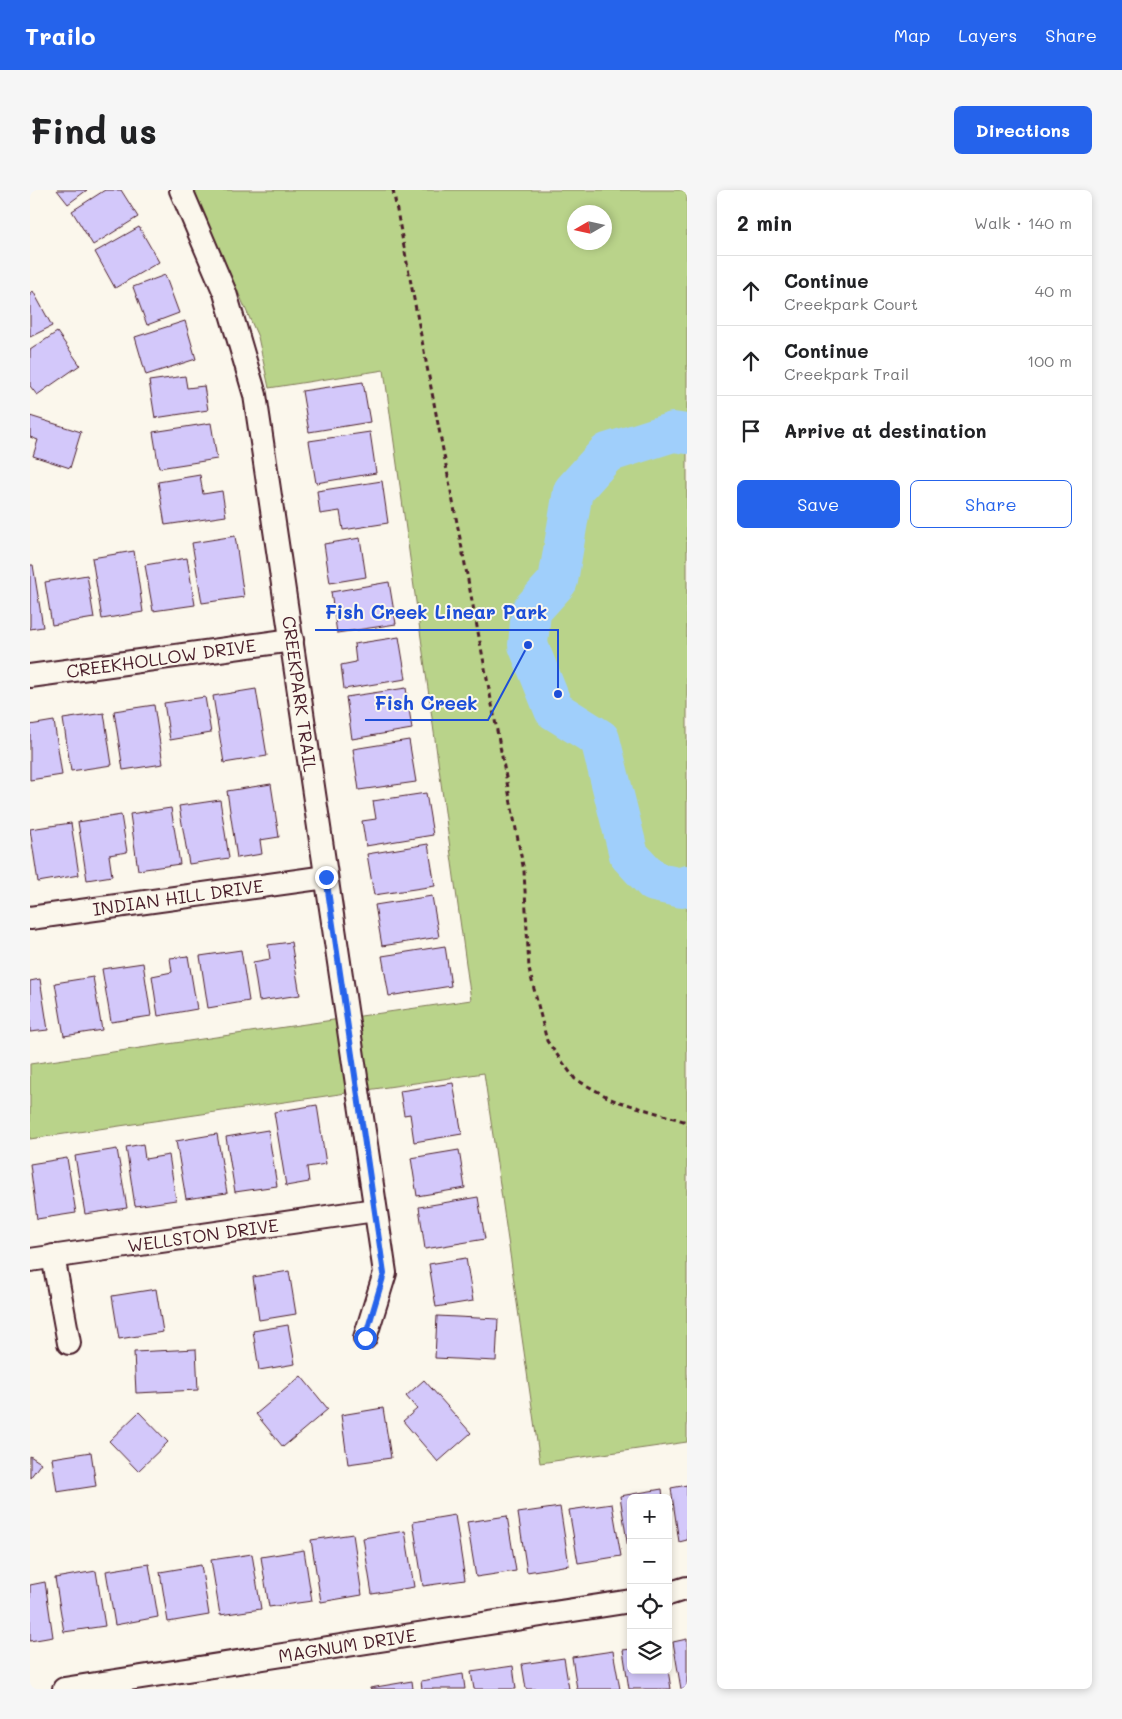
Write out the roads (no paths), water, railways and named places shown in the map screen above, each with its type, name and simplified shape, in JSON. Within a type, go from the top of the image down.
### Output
[{"type":"street","name":"CREEKPARK TRAIL","points":[[181,190],[225,293],[255,395],[384,1274],[365,1338]]},
{"type":"street","name":"CREEKHOLLOW DRIVE","points":[[30,676],[292,640]]},
{"type":"street","name":"INDIAN HILL DRIVE","points":[[30,918],[326,877]]},
{"type":"street","name":"WELLSTON DRIVE","points":[[30,1260],[375,1210]]},
{"type":"street","points":[[53,1256],[69,1343]]},
{"type":"street","points":[[672,1593],[687,1588]]},
{"type":"street","name":"MAGNUM DRIVE","points":[[64,1689],[627,1602]]},
{"type":"waterway","points":[[687,434],[673,432],[607,453],[573,491],[558,581],[531,611],[528,645],[554,710],[600,739],[629,855],[654,882],[682,888],[687,885]]},
{"type":"place","name":"Fish Creek","points":[[528,645]]},
{"type":"place","name":"Fish Creek Linear Park","points":[[558,694]]}]
